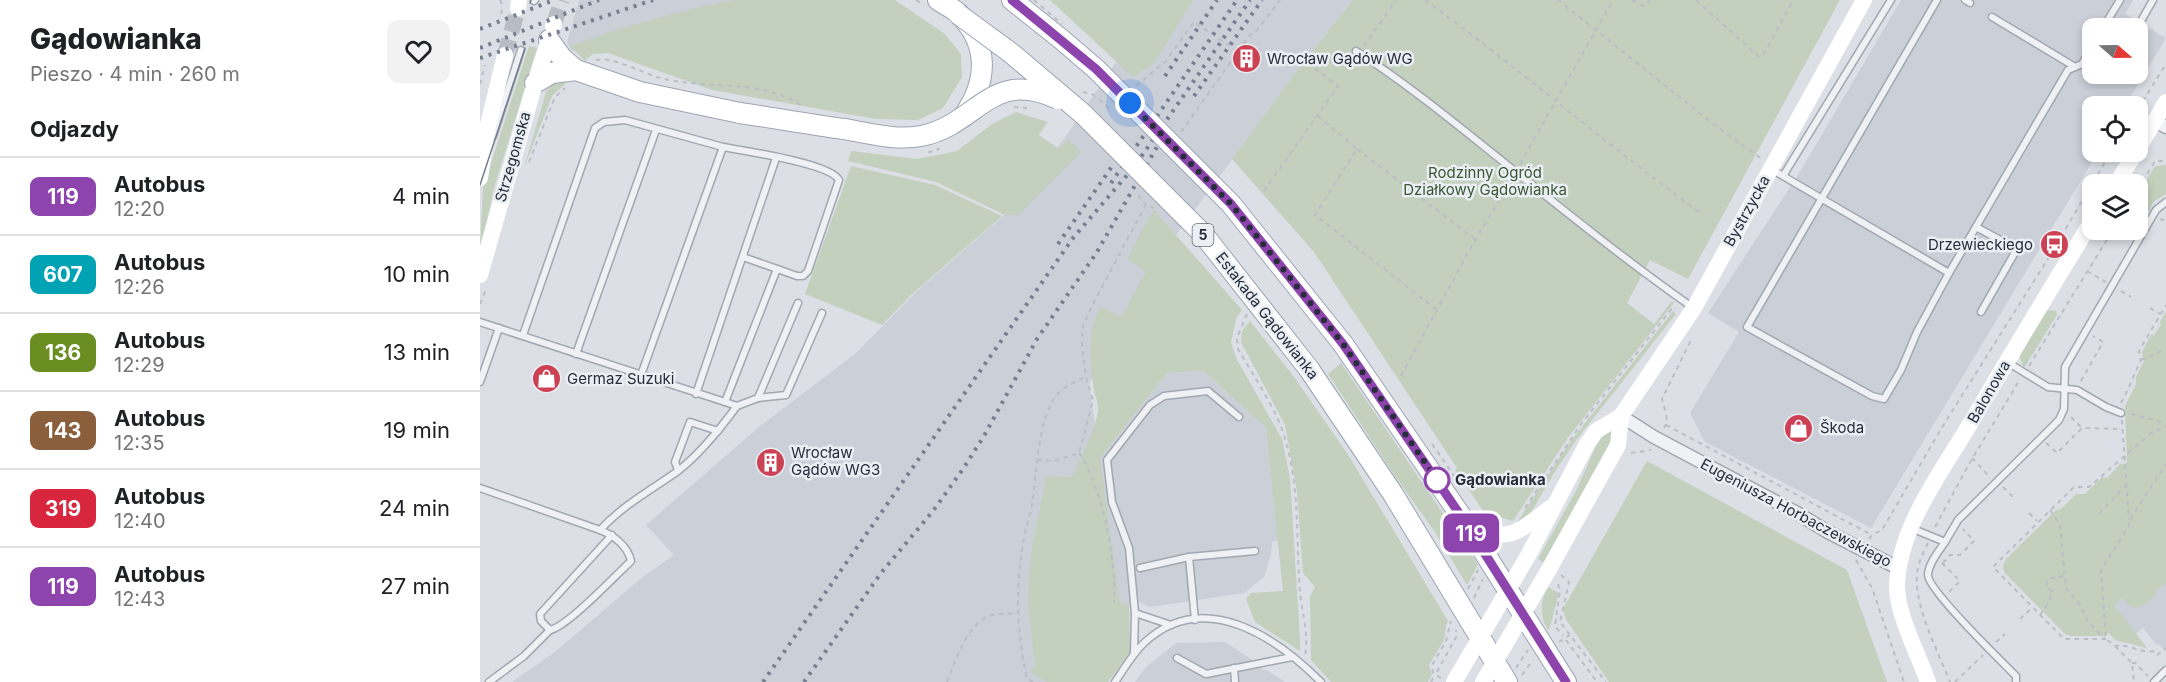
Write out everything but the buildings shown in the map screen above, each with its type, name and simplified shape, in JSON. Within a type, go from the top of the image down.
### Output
[{"type":"main road","name":"Estakada Gądowianka","points":[[938,0],[1011,53],[1083,114],[1203,234],[1309,369],[1393,495],[1480,638]]},
{"type":"main road","points":[[1012,0],[1096,69],[1231,204],[1343,344],[1463,519],[1566,682]]},
{"type":"main road","points":[[958,14],[976,38],[983,65],[980,87],[963,117]]},
{"type":"main road","points":[[552,30],[562,58],[581,71],[640,92],[740,113],[906,138],[932,133],[963,117],[994,95],[1016,89],[1047,94],[1083,114]]},
{"type":"main road","points":[[535,83],[552,73],[581,71]]},
{"type":"main road","name":"5","points":[[1480,638],[1495,662],[1512,679]]},
{"type":"street","name":"Bystrzycka","points":[[1454,682],[1596,431],[1621,416],[1694,308],[1864,0]]},
{"type":"street","name":"Strzegomska","points":[[480,275],[552,30]]},
{"type":"street","name":"Strzegomska","points":[[480,177],[488,125],[513,53]]},
{"type":"street","points":[[2148,138],[2160,124],[2166,102]]},
{"type":"street","name":"Balonowa","points":[[1898,568],[1909,528],[2082,237]]},
{"type":"street","name":"Bystrzycka","points":[[1483,682],[1618,445],[1621,416]]},
{"type":"street","name":"Eugeniusza Horbaczewskiego","points":[[1621,416],[1654,437],[1898,568],[1897,590],[1902,615],[1928,682]]},
{"type":"street","points":[[1463,519],[1478,528],[1500,535],[1519,532],[1555,504]]},
{"type":"lane","points":[[1891,0],[1773,168],[1949,273]]},
{"type":"lane","points":[[1937,0],[1748,327],[1872,396],[1884,399],[1901,370],[1917,332],[1949,273],[2068,70],[2082,64]]},
{"type":"lane","points":[[2109,18],[2120,0]]},
{"type":"lane","points":[[2143,18],[2153,0]]},
{"type":"lane","points":[[1992,17],[2075,67]]},
{"type":"lane","points":[[1358,52],[1420,96],[1643,273],[1694,308]]},
{"type":"lane","points":[[523,336],[595,128],[604,122],[617,119],[723,147],[776,158],[787,158],[833,173],[839,180],[807,271],[803,276],[796,276],[743,257]]},
{"type":"lane","points":[[576,354],[656,130]]},
{"type":"lane","points":[[640,375],[723,147]]},
{"type":"lane","points":[[696,394],[776,158]]},
{"type":"lane","points":[[2016,682],[2016,676],[1930,584],[1929,568],[1957,522],[2059,420],[2063,410],[2065,367],[2156,210],[2166,202]]},
{"type":"lane","points":[[1976,227],[2017,249],[1981,312]]},
{"type":"lane","points":[[725,402],[777,269]]},
{"type":"lane","points":[[758,398],[798,303]]},
{"type":"lane","points":[[480,322],[696,394],[737,405],[758,398],[786,395],[822,313]]},
{"type":"lane","points":[[480,382],[499,328]]},
{"type":"lane","points":[[2006,362],[2048,387],[2075,390],[2119,412]]},
{"type":"lane","points":[[1134,654],[1135,613],[1129,548],[1112,502],[1107,460],[1150,405],[1164,396],[1208,391],[1239,417]]},
{"type":"lane","points":[[600,530],[614,515],[678,470],[718,431],[737,405]]},
{"type":"lane","points":[[678,470],[675,462],[690,422],[718,431]]},
{"type":"lane","points":[[480,488],[612,535],[630,555],[631,561],[567,621],[554,630],[550,630],[524,656],[489,682],[480,678]]},
{"type":"lane","points":[[1909,528],[1945,542]]},
{"type":"lane","points":[[550,630],[541,621],[540,614],[612,535]]},
{"type":"lane","points":[[1140,568],[1189,557],[1255,551]]},
{"type":"lane","points":[[1189,557],[1195,620]]},
{"type":"lane","points":[[1135,613],[1172,625]]},
{"type":"lane","points":[[1115,682],[1144,642],[1172,625],[1207,618],[1239,624],[1264,636],[1303,664],[1321,682]]},
{"type":"lane","points":[[1177,658],[1206,674],[1292,657]]},
{"type":"lane","points":[[1234,668],[1234,682]]},
{"type":"lane","points":[[2154,682],[2166,670]]},
{"type":"path","points":[[500,0],[503,6],[501,14]]},
{"type":"path","points":[[1176,140],[1238,52],[1280,0]]},
{"type":"path","points":[[1358,52],[1396,0]]},
{"type":"path","points":[[1425,0],[1699,212]]},
{"type":"path","points":[[1558,0],[1716,126],[1773,168]]},
{"type":"path","points":[[1401,376],[1613,0]]},
{"type":"path","points":[[1632,0],[1644,6],[1650,0]]},
{"type":"path","points":[[1696,0],[1759,57],[1764,54],[1792,0]]},
{"type":"path","points":[[1166,61],[1194,22],[1238,52]]},
{"type":"path","points":[[581,71],[590,62],[600,59],[678,82],[740,86],[767,91],[786,96],[808,110]]},
{"type":"path","points":[[1264,191],[1338,86],[1309,64]]},
{"type":"path","points":[[2146,96],[2166,64]]},
{"type":"path","points":[[480,84],[485,65]]},
{"type":"path","points":[[526,168],[555,97],[565,87]]},
{"type":"path","points":[[1080,92],[1092,94],[1110,110]]},
{"type":"path","points":[[1007,106],[1033,107]]},
{"type":"path","points":[[1318,116],[1357,149],[1476,240]]},
{"type":"path","points":[[921,153],[936,151],[942,146]]},
{"type":"path","points":[[1357,149],[1315,215],[1437,310]]},
{"type":"path","points":[[2147,174],[2155,161],[2166,161]]},
{"type":"path","points":[[1867,542],[1872,535],[1882,530],[1944,424],[2046,262],[2105,162]]},
{"type":"path","points":[[1114,602],[1115,579],[1112,547],[1093,482],[1079,453],[1094,401],[1086,377],[1082,346],[1083,326],[1146,205],[1139,197],[1145,187]]},
{"type":"path","points":[[1138,189],[1146,197]]},
{"type":"path","points":[[1154,206],[1162,214]]},
{"type":"path","points":[[2024,373],[2107,240]]},
{"type":"path","points":[[2087,271],[2096,276]]},
{"type":"path","points":[[480,293],[484,295],[480,304]]},
{"type":"path","points":[[2141,360],[2139,351],[2166,305]]},
{"type":"path","points":[[2150,308],[2161,314]]},
{"type":"path","points":[[1244,323],[1237,338],[1238,349],[1282,428],[1290,455],[1300,593],[1305,628],[1306,649],[1303,664]]},
{"type":"path","points":[[1661,433],[1666,425],[1667,417],[1662,399],[1695,332]]},
{"type":"path","points":[[2075,390],[2103,342],[2085,332]]},
{"type":"path","points":[[2105,639],[2101,570],[2129,526],[2119,412],[2141,360],[2166,349]]},
{"type":"path","points":[[1033,682],[1027,679],[1017,613],[1020,569],[1033,502],[1037,460],[1041,437],[1052,402],[1064,387],[1086,377]]},
{"type":"path","points":[[2063,410],[2082,428],[2122,429]]},
{"type":"path","points":[[2119,412],[2166,424]]},
{"type":"path","points":[[2105,639],[2064,639],[1993,567],[2074,487],[2089,487],[2150,434],[2166,424]]},
{"type":"path","points":[[1666,425],[1872,535]]},
{"type":"path","points":[[2040,437],[2057,453],[2082,428]]},
{"type":"path","points":[[1629,454],[1653,449],[1655,445]]},
{"type":"path","points":[[1037,460],[1053,461],[1079,453]]},
{"type":"path","points":[[1972,459],[1990,477]]},
{"type":"path","points":[[2129,521],[2166,464]]},
{"type":"path","points":[[1998,482],[2013,497]]},
{"type":"path","points":[[2099,514],[2126,485]]},
{"type":"path","points":[[2050,510],[2060,525],[2064,576],[2070,595],[2080,605],[2088,622],[2154,682]]},
{"type":"path","points":[[2029,513],[2038,522]]},
{"type":"path","points":[[1942,563],[1950,555],[1960,555],[1974,541],[1957,522]]},
{"type":"path","points":[[1936,556],[1960,581],[1942,599]]},
{"type":"path","points":[[1857,558],[1872,588],[1904,682]]},
{"type":"path","points":[[1468,589],[1480,567]]},
{"type":"path","points":[[1474,598],[1486,575]]},
{"type":"path","points":[[1562,576],[1569,582],[1560,622],[1606,682]]},
{"type":"path","points":[[2040,615],[2048,604],[2052,591],[2046,586],[2048,579],[2064,576]]},
{"type":"path","points":[[1551,580],[1559,584],[1560,590],[1555,626],[1597,682]]},
{"type":"path","points":[[2020,619],[2032,607]]},
{"type":"path","points":[[947,682],[956,658],[976,625],[990,616],[1017,613]]},
{"type":"path","points":[[1435,674],[1432,665],[1446,641],[1450,622]]},
{"type":"path","points":[[1431,682],[1456,637],[1457,628]]},
{"type":"path","points":[[1955,682],[2005,634]]},
{"type":"path","points":[[1565,638],[1570,635]]},
{"type":"path","points":[[2115,646],[2122,644],[2149,652],[2154,651]]},
{"type":"path","points":[[2157,656],[2166,648]]},
{"type":"path","points":[[1512,679],[1528,650]]},
{"type":"path","points":[[1512,679],[1534,659]]},
{"type":"path","points":[[2132,663],[2134,682]]},
{"type":"shaded area","points":[[579,0],[801,0],[595,49],[572,51],[567,42]]},
{"type":"shaded area","points":[[1055,0],[1353,0],[1296,72],[1174,238],[1089,384],[1100,458],[1167,373],[1204,371],[1266,428],[1278,540],[1272,542],[1271,555],[1264,577],[1244,593],[1150,607],[1139,602],[1120,605],[1093,682],[512,682],[556,651],[644,576],[674,555],[646,525],[759,427],[856,353],[917,291],[1003,216],[1033,181],[1118,59]]},
{"type":"shaded area","points":[[1901,0],[2133,0],[2125,14],[2132,18],[2082,18],[2082,84],[2138,84],[2131,96],[2082,96],[2082,162],[2092,162],[2085,174],[2082,174],[2082,179],[1871,528],[1705,442],[1690,413],[1739,332],[1708,313],[1798,175]]},
{"type":"shaded area","points":[[2148,27],[2166,38],[2148,68]]},
{"type":"shaded area","points":[[2166,469],[2166,652],[2143,628],[2127,641],[2107,615]]},
{"type":"shaded area","points":[[1225,642],[1254,661],[1260,660],[1262,670],[1265,669],[1285,682],[1135,682],[1145,668],[1176,643]]},
{"type":"green space","points":[[735,0],[895,0],[945,34],[961,54],[962,77],[943,108],[918,120],[876,119],[712,90],[608,53],[593,54],[585,61],[570,46],[651,20]]},
{"type":"green space","points":[[1050,0],[1193,0],[1155,62],[1133,77]]},
{"type":"green space","name":"Rodzinny Ogród Działkowy Gądowianka","points":[[1353,0],[1840,0],[1688,279],[1650,260],[1627,303],[1654,324],[1672,301],[1674,303],[1567,439],[1513,521],[1486,515],[1314,252],[1232,159]]},
{"type":"green space","points":[[529,46],[537,48],[494,188],[480,250],[483,188]]},
{"type":"green space","points":[[568,78],[566,83],[552,96],[524,168],[546,92],[554,82]]},
{"type":"green space","points":[[1016,112],[1048,122],[1039,135],[1059,149],[1068,139],[1081,152],[1018,215],[1005,215],[936,182],[848,161],[851,151],[917,159],[957,151],[992,124]]},
{"type":"green space","points":[[2166,165],[2166,194],[2153,202],[2148,211],[2148,178],[2155,166]]},
{"type":"green space","points":[[851,166],[935,185],[1002,216],[911,295],[882,325],[805,294]]},
{"type":"green space","points":[[1154,210],[1242,310],[1236,319],[1231,342],[1236,358],[1282,439],[1290,478],[1300,651],[1255,622],[1246,599],[1251,593],[1283,591],[1266,428],[1204,371],[1167,373],[1100,458],[1120,604],[1129,603],[1130,652],[1108,682],[1047,682],[1031,673],[1035,665],[1028,601],[1031,553],[1046,476],[1072,477],[1087,445],[1098,409],[1090,358],[1093,327],[1101,307],[1121,317],[1146,272],[1128,259]]},
{"type":"green space","points":[[2046,310],[2056,311],[2057,315],[2024,368],[2019,355]]},
{"type":"green space","points":[[1673,311],[1676,314],[1577,439],[1529,516],[1514,527],[1568,445]]},
{"type":"green space","points":[[2166,311],[2166,583],[2154,592],[2157,595],[2141,607],[2132,607],[2122,598],[2114,605],[2147,648],[2115,640],[2108,633],[2105,636],[2071,636],[2065,634],[2004,572],[2003,566],[2006,559],[2056,510],[2061,509],[2076,494],[2085,494],[2102,477],[2107,478],[2120,464],[2127,463],[2125,406],[2144,361],[2142,352],[2151,335],[2154,335],[2161,325],[2160,322]]},
{"type":"green space","points":[[1250,321],[1294,377],[1347,453],[1448,621],[1444,640],[1429,665],[1432,675],[1428,682],[1331,682],[1311,660],[1310,596],[1315,587],[1303,573],[1297,492],[1285,425],[1241,342],[1242,331]]},
{"type":"green space","points":[[1341,363],[1478,565],[1467,585],[1435,532],[1328,374]]},
{"type":"green space","points":[[1608,430],[1616,432],[1544,563],[1538,559],[1576,491],[1597,444]]},
{"type":"green space","points":[[1647,461],[1847,570],[1887,682],[1609,682],[1567,621],[1564,607]]},
{"type":"green space","points":[[1548,587],[1559,593],[1548,630],[1543,619],[1542,608]]},
{"type":"tunnel","points":[[554,24],[562,0]]},
{"type":"tunnel","points":[[505,55],[518,8]]},
{"type":"tram line","points":[[480,185],[525,48]]},
{"type":"railway","points":[[480,29],[554,0]]},
{"type":"railway","points":[[480,48],[599,0]]},
{"type":"railway","points":[[480,58],[653,0]]},
{"type":"railway","points":[[1165,76],[1217,0]]},
{"type":"railway","points":[[1111,183],[1237,0]]},
{"type":"railway","points":[[763,682],[1073,238],[1134,167],[1250,0]]},
{"type":"railway","points":[[1194,96],[1262,0]]},
{"type":"railway","points":[[804,682],[881,573],[933,511],[963,469],[984,436],[1037,339],[1097,252],[1158,145]]},
{"type":"railway","points":[[1058,244],[1113,165]]},
{"type":"bus line","name":"119","points":[[1012,0],[1096,69],[1231,204],[1343,344],[1461,516],[1566,682]]},
{"type":"place","name":"Wrocław Gądów WG","points":[[1246,59]]},
{"type":"place","name":"Drzewieckiego","points":[[2054,245]]},
{"type":"place","name":"Germaz Suzuki","points":[[546,379]]},
{"type":"place","name":"Škoda","points":[[1799,428]]},
{"type":"place","name":"Wrocław Gądów WG3","points":[[770,462]]},
{"type":"place","name":"Gądowianka","points":[[1437,480]]},
{"type":"route","points":[[1130,103],[1231,204],[1343,344],[1437,480]]}]
